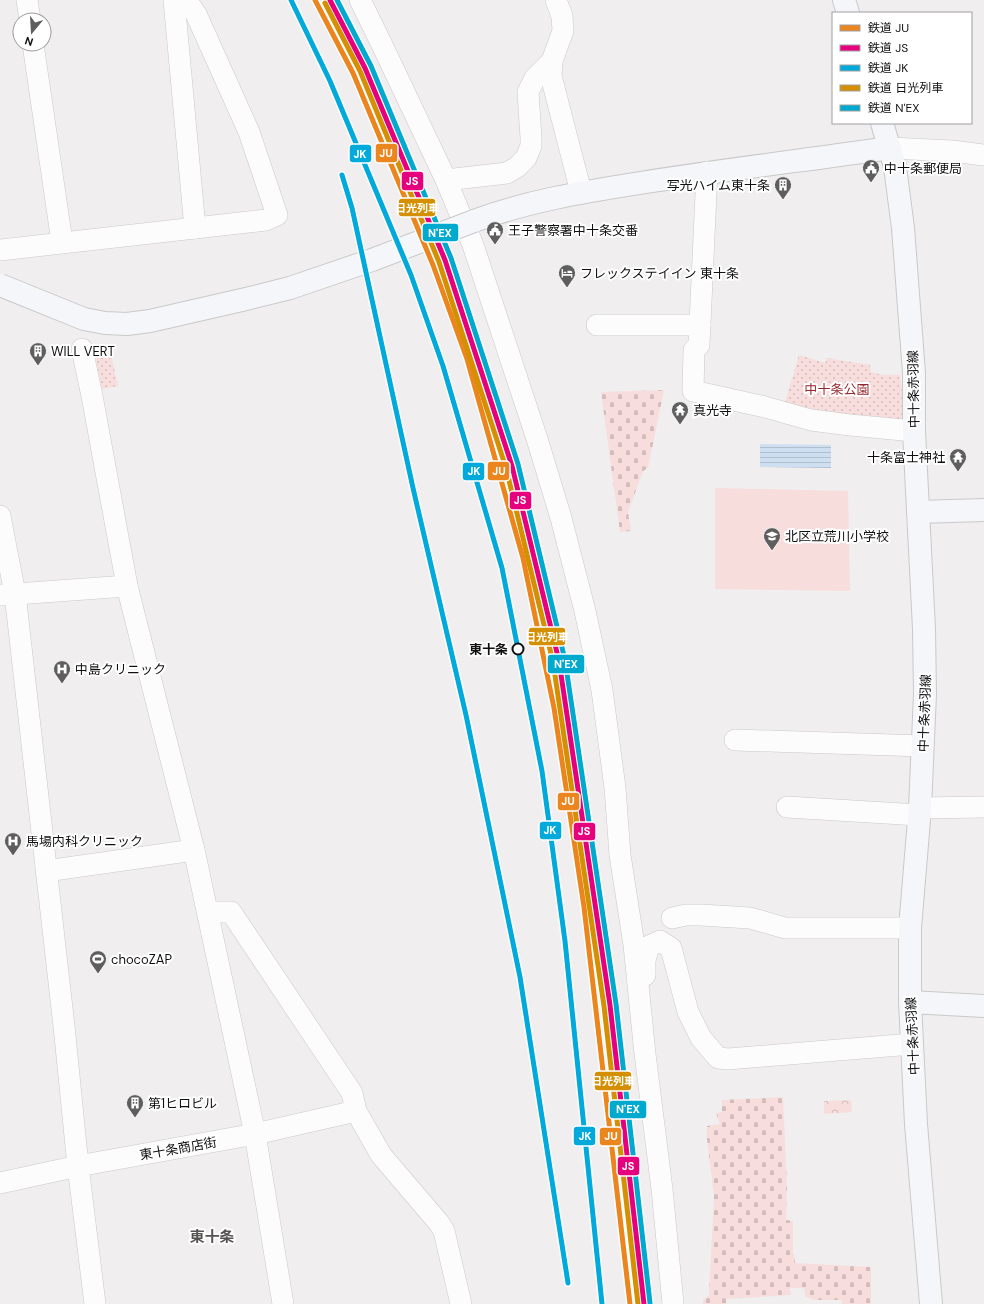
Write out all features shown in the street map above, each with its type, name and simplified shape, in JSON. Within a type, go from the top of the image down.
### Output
[{"type":"main road","points":[[844,0],[848,12]]},
{"type":"main road","name":"中十条赤羽線","points":[[882,124],[895,167],[902,221],[914,373],[914,431],[925,667],[923,746],[910,928],[910,1002],[916,1124],[931,1304]]},
{"type":"main road","points":[[0,285],[84,318],[105,323],[120,324],[150,321],[246,300],[290,288],[372,260],[506,209],[581,192],[707,172],[890,148]]},
{"type":"main road","points":[[918,512],[984,510]]},
{"type":"main road","points":[[910,1002],[984,1006]]},
{"type":"street","points":[[27,0],[29,12]]},
{"type":"street","points":[[174,0],[195,228]]},
{"type":"street","points":[[0,250],[266,220],[277,215],[249,132],[196,14],[186,0]]},
{"type":"street","points":[[360,0],[446,180],[473,245],[538,442],[561,518],[585,611],[602,690],[615,788],[620,855],[634,945],[662,1189],[673,1304]]},
{"type":"street","points":[[556,0],[562,16],[563,31],[552,61],[551,76],[581,192]]},
{"type":"street","points":[[34,52],[62,242]]},
{"type":"street","points":[[446,180],[507,173],[522,163],[531,146],[528,92],[535,78],[552,61]]},
{"type":"street","points":[[890,148],[952,151],[984,155]]},
{"type":"street","points":[[707,172],[699,346],[694,350],[693,391],[765,407],[811,420],[914,431]]},
{"type":"street","points":[[597,324],[700,326]]},
{"type":"street","points":[[82,349],[127,586],[194,850],[255,1134],[283,1304]]},
{"type":"street","points":[[0,516],[7,595],[46,870],[78,1166],[95,1304]]},
{"type":"street","points":[[7,595],[127,586]]},
{"type":"street","points":[[735,740],[923,746]]},
{"type":"street","points":[[787,807],[919,812],[984,807]]},
{"type":"street","points":[[46,870],[194,850]]},
{"type":"street","points":[[208,912],[231,912],[352,1093],[356,1111],[381,1155],[440,1223],[444,1231],[461,1304]]},
{"type":"street","points":[[672,918],[686,915],[701,915],[750,918],[785,928],[910,928]]},
{"type":"street","points":[[640,1001],[644,993],[645,960],[649,946],[660,941],[671,948],[688,1012],[701,1038],[718,1058],[728,1059],[912,1044]]},
{"type":"street","name":"東十条商店街","points":[[0,1183],[78,1166],[255,1134],[356,1111]]},
{"type":"green space","points":[[96,345],[109,346],[118,386],[102,389],[96,359]]},
{"type":"green space","name":"中十条公園","points":[[799,355],[825,363],[827,358],[870,365],[871,372],[883,375],[900,375],[905,419],[899,425],[784,406]]},
{"type":"green space","points":[[664,390],[648,468],[643,471],[628,512],[631,531],[620,532],[601,392]]},
{"type":"green space","points":[[715,488],[848,491],[850,591],[715,589]]},
{"type":"green space","points":[[783,1097],[787,1186],[786,1220],[793,1221],[793,1254],[795,1263],[871,1267],[871,1304],[842,1304],[842,1300],[813,1300],[805,1296],[804,1288],[790,1288],[791,1295],[726,1299],[726,1304],[703,1304],[703,1300],[709,1295],[714,1196],[706,1131],[707,1126],[720,1124],[716,1113],[722,1112],[722,1100]]},
{"type":"green space","points":[[851,1100],[852,1112],[824,1114],[824,1101]]},
{"type":"water","points":[[760,444],[831,445],[831,468],[760,467]]},
{"type":"rail line","name":"JK","points":[[291,0],[330,81],[411,275],[443,366],[502,568],[542,771],[565,941],[602,1304]]},
{"type":"rail line","name":"JU","points":[[315,0],[353,73],[433,265],[467,359],[523,558],[554,708],[584,907],[630,1304]]},
{"type":"rail line","name":"JS","points":[[330,0],[365,68],[445,260],[512,466],[559,661],[610,1005],[644,1304]]},
{"type":"rail line","name":"N'EX","points":[[337,0],[371,66],[451,258],[518,464],[565,660],[616,1004],[650,1303]]},
{"type":"rail line","name":"日光列車","points":[[325,3],[360,71],[439,262],[506,468],[553,662],[604,1006],[638,1304]]},
{"type":"rail line","name":"JK","points":[[342,175],[352,208],[413,488],[466,715],[520,977],[568,1283]]},
{"type":"place","name":"中十条郵便局","points":[[871,183]]},
{"type":"place","name":"写光ハイム東十条","points":[[783,200]]},
{"type":"place","name":"王子警察署中十条交番","points":[[495,245]]},
{"type":"place","name":"フレックステイイン 東十条","points":[[567,288]]},
{"type":"place","name":"WILL VERT","points":[[38,366]]},
{"type":"place","name":"真光寺","points":[[680,425]]},
{"type":"place","name":"十条富士神社","points":[[958,472]]},
{"type":"place","name":"北区立荒川小学校","points":[[772,551]]},
{"type":"place","name":"東十条","points":[[518,649]]},
{"type":"place","name":"中島クリニック","points":[[62,684]]},
{"type":"place","name":"馬場内科クリニック","points":[[13,856]]},
{"type":"place","name":"chocoZAP","points":[[98,974]]},
{"type":"place","name":"第1ヒロビル","points":[[135,1118]]},
{"type":"district","name":"東十条","points":[[212,1237]]}]
